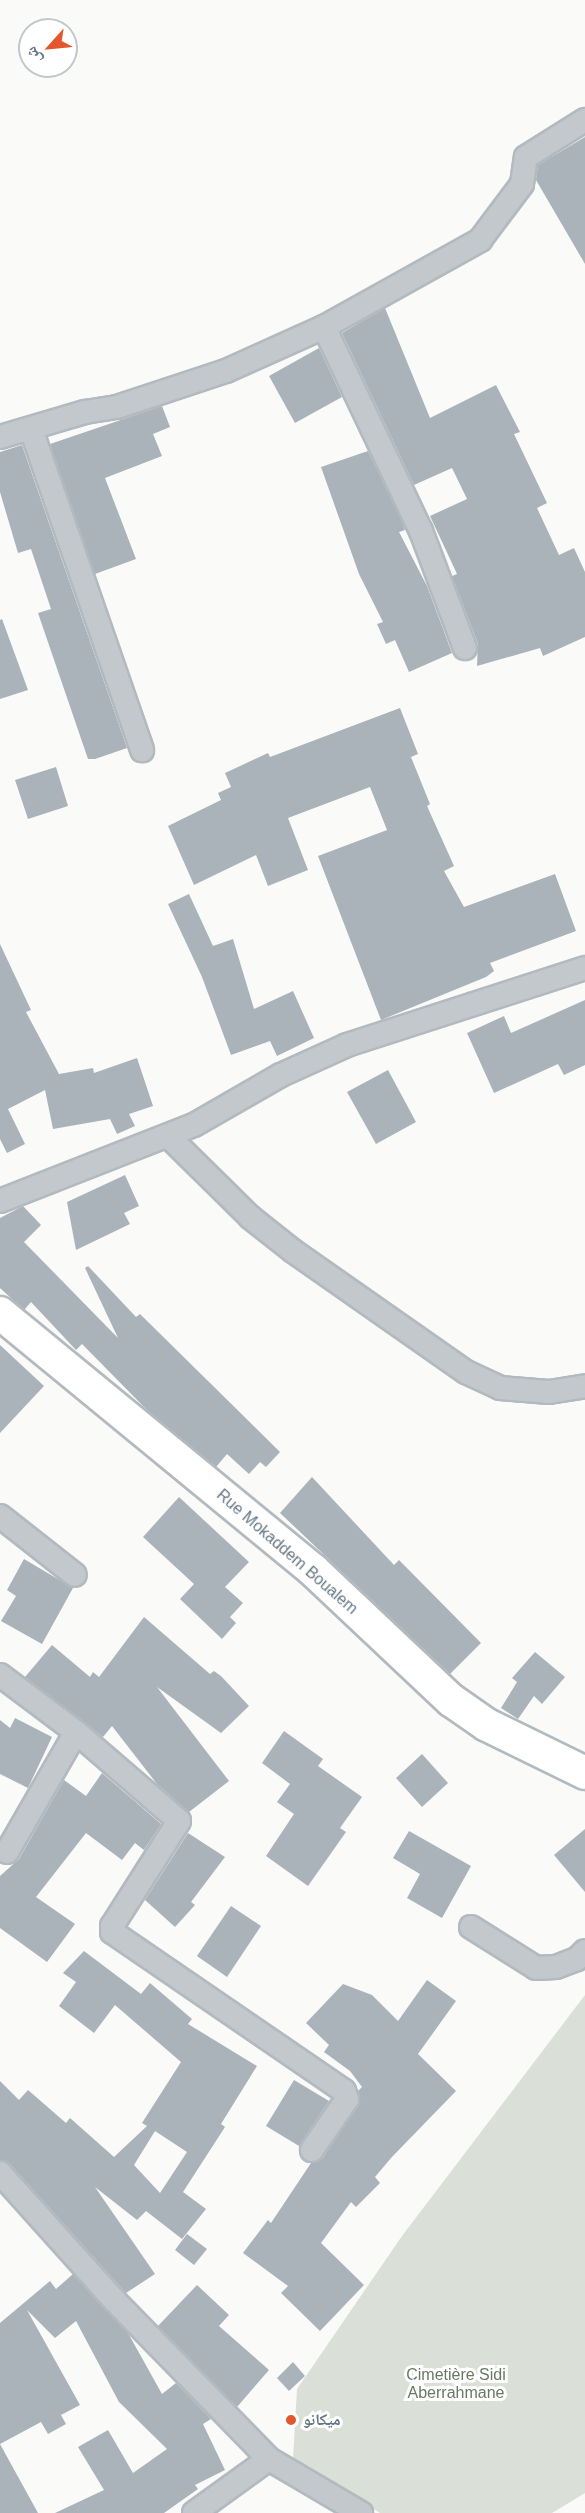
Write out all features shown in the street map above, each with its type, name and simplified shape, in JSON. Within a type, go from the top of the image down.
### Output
[{"type":"street","points":[[0,437],[86,412],[117,407],[226,371],[324,327],[480,240],[522,184],[526,157],[585,120]]},
{"type":"street","points":[[324,327],[421,531],[465,648]]},
{"type":"street","points":[[31,429],[142,750]]},
{"type":"street","points":[[0,1202],[168,1136],[281,1075],[347,1045],[585,968]]},
{"type":"street","points":[[168,1136],[250,1217],[293,1251],[466,1372],[500,1388],[549,1392],[585,1386]]},
{"type":"street","name":"Rue Mokaddem Boualem","points":[[0,1313],[313,1570],[451,1700],[487,1725],[585,1773]]},
{"type":"street","points":[[0,1516],[75,1575]]},
{"type":"street","points":[[0,1675],[76,1732],[179,1821],[112,1926],[112,1932],[344,2091],[347,2099],[312,2150]]},
{"type":"street","points":[[7,1852],[76,1732]]},
{"type":"street","points":[[471,1927],[536,1968],[556,1967],[577,1959],[585,1951]]},
{"type":"street","points":[[0,2173],[114,2300],[269,2459],[361,2513]]},
{"type":"street","points":[[194,2513],[269,2459]]},
{"type":"green space","name":"Cimetière Sidi Aberrahmane","points":[[585,1995],[585,2493],[552,2513],[380,2513],[293,2459],[297,2389],[402,2236]]},
{"type":"building","points":[[585,137],[585,264],[536,180],[538,165]]},
{"type":"building","points":[[385,308],[430,418],[496,385],[520,432],[514,434],[547,503],[537,508],[559,555],[574,548],[585,572],[585,637],[543,656],[540,648],[477,666],[478,644],[452,576],[457,574],[430,516],[467,499],[452,468],[414,485],[342,333]]},
{"type":"building","points":[[319,348],[342,397],[295,423],[269,376]]},
{"type":"building","points":[[162,406],[170,427],[153,434],[162,456],[105,478],[136,559],[95,574],[50,444]]},
{"type":"building","points":[[22,445],[127,748],[95,759],[88,759],[38,613],[51,609],[31,549],[18,553],[0,492],[0,452]]},
{"type":"building","points":[[368,451],[402,521],[405,530],[399,532],[427,586],[452,653],[409,672],[395,640],[386,644],[377,624],[383,622],[359,574],[321,467]]},
{"type":"building","points":[[2,619],[28,690],[0,699],[0,620]]},
{"type":"building","points":[[400,708],[418,754],[411,757],[430,804],[427,806],[454,866],[444,871],[464,907],[555,874],[576,931],[490,963],[494,971],[486,977],[381,1020],[318,856],[387,830],[370,787],[288,818],[308,870],[268,886],[256,855],[194,885],[168,826],[221,800],[218,793],[231,787],[225,773],[268,753],[270,757]]},
{"type":"building","points":[[56,767],[68,806],[28,819],[15,780]]},
{"type":"building","points":[[189,894],[213,946],[233,939],[254,1009],[293,991],[314,1038],[277,1056],[270,1041],[231,1055],[202,977],[168,904]]},
{"type":"building","points":[[0,944],[31,1010],[26,1012],[59,1074],[93,1068],[94,1073],[137,1058],[153,1106],[129,1114],[135,1126],[117,1134],[110,1119],[53,1129],[45,1090],[8,1109],[25,1144],[7,1153],[0,1139]]},
{"type":"building","points":[[585,1000],[585,1065],[564,1075],[558,1064],[494,1093],[467,1033],[504,1016],[511,1033]]},
{"type":"building","points":[[388,1070],[416,1122],[376,1144],[347,1092]]},
{"type":"building","points":[[125,1175],[139,1206],[124,1213],[130,1224],[76,1250],[67,1202]]},
{"type":"building","points":[[23,1206],[41,1225],[24,1242],[118,1338],[85,1268],[88,1266],[136,1317],[140,1314],[280,1452],[266,1467],[260,1462],[249,1474],[227,1454],[216,1467],[150,1413],[82,1344],[76,1350],[31,1302],[24,1310],[0,1288],[0,1218]]},
{"type":"building","points":[[0,1345],[44,1386],[0,1433]]},
{"type":"building","points":[[312,1477],[394,1565],[399,1560],[481,1643],[450,1674],[280,1513]]},
{"type":"building","points":[[179,1497],[249,1562],[225,1587],[243,1603],[230,1617],[236,1623],[222,1639],[180,1599],[194,1584],[143,1537]]},
{"type":"building","points":[[24,1559],[73,1588],[42,1644],[1,1621],[16,1596],[7,1590]]},
{"type":"building","points":[[144,1617],[210,1674],[214,1671],[221,1676],[249,1706],[221,1733],[157,1687],[229,1781],[189,1812],[157,1784],[112,1726],[103,1737],[25,1677],[52,1645],[90,1677],[93,1672],[99,1677]]},
{"type":"building","points":[[535,1652],[565,1677],[542,1704],[534,1696],[518,1719],[501,1708],[517,1682],[512,1678]]},
{"type":"building","points":[[15,1718],[52,1737],[28,1788],[0,1774],[0,1720],[10,1728]]},
{"type":"building","points":[[284,1731],[323,1759],[318,1766],[362,1797],[340,1828],[346,1832],[308,1886],[266,1856],[294,1814],[277,1802],[290,1784],[262,1763]]},
{"type":"building","points":[[422,1754],[448,1783],[422,1807],[396,1778]]},
{"type":"building","points":[[102,1773],[161,1824],[144,1850],[135,1843],[122,1860],[86,1833],[36,1897],[75,1924],[47,1962],[0,1928],[0,1876],[19,1859],[64,1780],[86,1796]]},
{"type":"building","points":[[585,1829],[585,1892],[554,1855]]},
{"type":"building","points":[[409,1831],[471,1866],[442,1918],[407,1898],[420,1874],[393,1858]]},
{"type":"building","points":[[188,1833],[225,1857],[191,1902],[195,1905],[175,1927],[145,1900]]},
{"type":"building","points":[[231,1906],[261,1926],[227,1977],[197,1956]]},
{"type":"building","points":[[84,1951],[141,1994],[150,1983],[192,2019],[188,2024],[257,2066],[221,2124],[225,2127],[183,2192],[206,2209],[182,2239],[146,2211],[137,2220],[95,2187],[155,2274],[126,2293],[10,2164],[0,2160],[0,2081],[19,2100],[28,2090],[66,2123],[70,2118],[114,2157],[147,2126],[142,2123],[181,2062],[115,2005],[94,2033],[59,2006],[76,1982],[63,1973]],"holes":[[[155,2131],[187,2152],[160,2193],[134,2165]]]},
{"type":"building","points":[[427,1980],[456,2001],[418,2054],[456,2091],[375,2177],[380,2183],[356,2207],[351,2202],[321,2243],[364,2285],[320,2331],[281,2293],[288,2286],[243,2253],[268,2220],[271,2223],[311,2163],[323,2158],[360,2101],[358,2091],[362,2087],[350,2071],[324,2052],[329,2045],[306,2023],[343,1984],[372,1995],[398,2021]]},
{"type":"building","points":[[294,2080],[329,2101],[299,2146],[266,2126]]},
{"type":"building","points":[[187,2234],[207,2249],[194,2265],[175,2250]]},
{"type":"building","points":[[73,2274],[128,2333],[162,2394],[176,2383],[211,2419],[203,2424],[225,2470],[195,2485],[198,2489],[164,2513],[55,2513],[104,2490],[78,2447],[108,2430],[133,2473],[167,2449],[119,2402],[76,2321],[55,2338],[27,2310],[80,2405],[61,2415],[66,2424],[48,2434],[41,2422],[0,2444],[0,2323],[50,2281],[56,2289]]},
{"type":"building","points":[[197,2285],[229,2315],[219,2326],[269,2370],[237,2407],[158,2326]]},
{"type":"building","points":[[293,2362],[305,2376],[289,2391],[277,2378]]},
{"type":"building","points":[[0,2444],[38,2513],[0,2513]]},
{"type":"place","name":"ميكانو","points":[[291,2420]]}]
